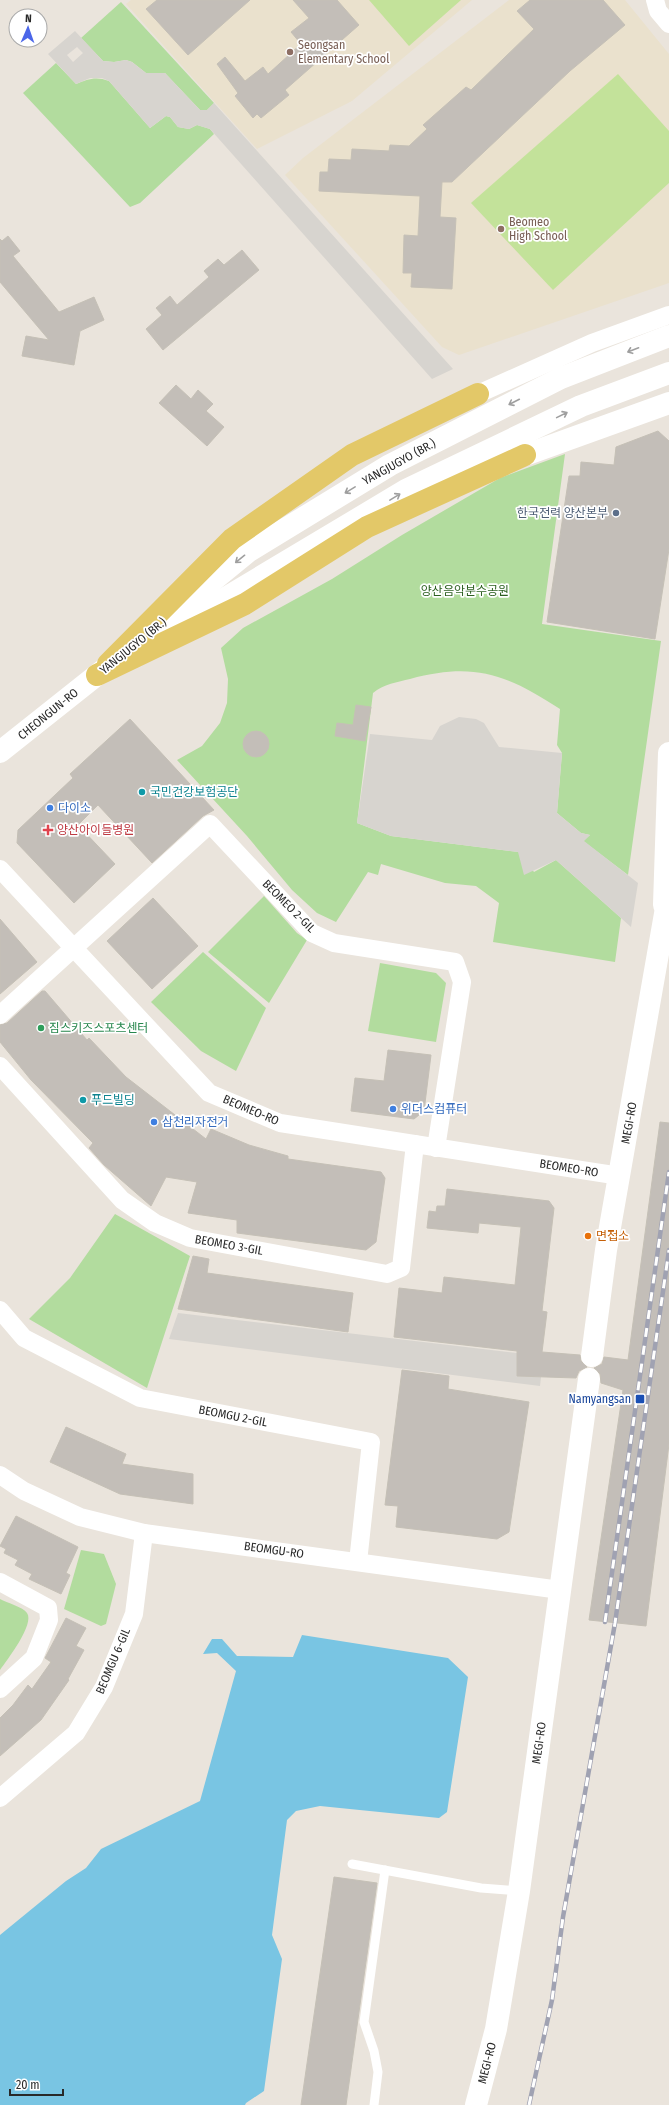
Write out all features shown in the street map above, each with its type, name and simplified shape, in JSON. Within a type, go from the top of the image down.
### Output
[{"type":"main road","points":[[97,675],[232,539],[352,455],[478,394]]},
{"type":"main road","points":[[97,675],[245,604],[367,528],[525,455]]},
{"type":"street","points":[[655,0],[658,11],[669,24]]},
{"type":"street","points":[[478,394],[592,343],[669,315]]},
{"type":"street","name":"YANGJUGYO (BR.)","points":[[97,675],[249,551],[390,465],[561,378],[669,336]]},
{"type":"street","name":"YANGJUGYO (BR.)","points":[[97,675],[406,490],[581,406],[669,373]]},
{"type":"street","points":[[525,455],[669,403]]},
{"type":"street","name":"CHEONGUN-RO","points":[[0,752],[97,675]]},
{"type":"street","points":[[664,923],[669,753]]},
{"type":"street","name":"BEOMEO 2-GIL","points":[[74,948],[210,824],[312,933],[334,943],[454,962],[462,982],[436,1148]]},
{"type":"street","name":"BEOMEO-RO","points":[[0,869],[209,1093],[280,1123],[620,1176]]},
{"type":"street","name":"MEGI-RO","points":[[592,1356],[606,1250],[669,891]]},
{"type":"street","points":[[0,1015],[74,948]]},
{"type":"street","name":"BEOMEO 3-GIL","points":[[0,1066],[122,1200],[154,1223],[190,1238],[387,1274],[401,1268],[415,1144]]},
{"type":"street","name":"BEOMGU 2-GIL","points":[[0,1310],[24,1338],[140,1398],[371,1442],[358,1562]]},
{"type":"street","name":"MEGI-RO","points":[[476,2105],[496,2029],[519,1892],[589,1379]]},
{"type":"street","name":"BEOMGU-RO","points":[[0,1475],[24,1491],[80,1517],[144,1532],[560,1590]]},
{"type":"street","name":"BEOMGU 6-GIL","points":[[0,1798],[76,1733],[104,1687],[134,1614],[144,1532]]},
{"type":"street","points":[[0,1582],[48,1608],[49,1620],[34,1658],[0,1689]]},
{"type":"lane","points":[[352,1864],[481,1888],[519,1892]]},
{"type":"lane","points":[[374,2105],[378,2072],[364,2022],[385,1870]]},
{"type":"shaded area","name":"Seongsan Elementary School","points":[[131,0],[472,0],[352,101],[257,149],[126,4]]},
{"type":"shaded area","name":"Beomeo High School","points":[[509,0],[625,0],[669,54],[669,283],[459,355],[442,347],[285,175],[303,158]]},
{"type":"shaded area","points":[[75,31],[103,61],[114,62],[126,60],[132,62],[146,73],[165,73],[200,110],[207,110],[214,103],[453,369],[432,379],[210,129],[197,125],[189,129],[178,127],[170,117],[166,116],[150,128],[109,81],[102,78],[90,78],[76,84],[48,54]],"holes":[[[77,47],[83,53],[73,62],[67,55]]]},
{"type":"shaded area","points":[[459,717],[476,719],[484,723],[499,747],[562,753],[557,813],[581,833],[590,835],[584,841],[638,883],[631,927],[556,860],[524,875],[518,852],[391,836],[357,823],[370,734],[432,740],[440,726]]},
{"type":"shaded area","points":[[178,1313],[517,1353],[517,1376],[541,1377],[540,1386],[169,1339]]},
{"type":"green space","points":[[369,0],[461,0],[409,46]]},
{"type":"green space","points":[[121,2],[214,103],[207,110],[200,110],[165,73],[146,73],[132,62],[126,60],[114,62],[103,61],[81,38]]},
{"type":"green space","points":[[56,63],[76,84],[92,79],[109,81],[150,128],[166,116],[170,117],[178,127],[189,129],[197,125],[210,129],[214,134],[140,203],[130,207],[23,93]]},
{"type":"green space","points":[[618,74],[669,131],[669,183],[553,290],[471,203]]},
{"type":"green space","name":"양산음악분수공원","points":[[565,454],[542,624],[661,641],[628,875],[583,841],[590,835],[581,833],[557,813],[562,753],[557,745],[560,709],[523,687],[489,674],[453,672],[433,674],[381,687],[373,693],[357,823],[391,836],[519,852],[534,872],[556,860],[621,918],[615,962],[493,942],[499,903],[476,886],[445,883],[381,864],[378,875],[368,872],[336,922],[317,913],[292,890],[247,836],[177,760],[202,746],[220,723],[227,703],[228,679],[221,648],[243,628],[332,579],[402,535],[500,478]]},
{"type":"green space","points":[[264,896],[297,933],[307,940],[269,1003],[208,952]]},
{"type":"green space","points":[[203,952],[266,1008],[236,1071],[201,1051],[151,1002]]},
{"type":"green space","points":[[380,963],[436,973],[446,983],[436,1042],[368,1031]]},
{"type":"green space","points":[[115,1214],[190,1256],[147,1388],[29,1319],[70,1278]]},
{"type":"green space","points":[[81,1550],[104,1554],[116,1584],[106,1624],[101,1626],[64,1609]]},
{"type":"green space","points":[[0,1599],[25,1611],[28,1618],[24,1633],[0,1670]]},
{"type":"water","points":[[302,1635],[448,1658],[468,1677],[447,1812],[439,1818],[320,1806],[296,1811],[287,1820],[272,1935],[282,1959],[264,2091],[245,2105],[0,2105],[0,1935],[66,1881],[86,1868],[101,1849],[200,1801],[236,1671],[217,1653],[203,1654],[212,1639],[222,1639],[237,1656],[293,1657]]},
{"type":"building","points":[[157,0],[250,0],[188,55],[146,9]]},
{"type":"building","points":[[293,0],[337,0],[359,25],[285,90],[289,95],[261,118],[257,114],[253,118],[235,96],[238,93],[217,64],[225,57],[245,81],[263,67],[268,74],[301,44],[291,32],[309,18]]},
{"type":"building","points":[[530,0],[603,0],[625,25],[570,71],[452,182],[442,182],[440,217],[456,218],[452,289],[411,287],[412,273],[403,273],[404,235],[418,236],[420,196],[319,191],[320,172],[328,172],[329,159],[351,160],[352,149],[389,151],[390,145],[409,146],[427,129],[423,125],[466,87],[471,90],[534,29],[517,11]]},
{"type":"building","points":[[8,236],[20,251],[13,256],[59,312],[94,297],[104,320],[80,331],[74,365],[22,356],[26,336],[49,340],[0,282],[0,239],[2,241]]},
{"type":"building","points":[[242,250],[259,270],[163,350],[146,329],[162,315],[156,308],[170,296],[177,305],[209,277],[204,271],[218,259],[224,265]]},
{"type":"building","points":[[176,385],[191,399],[198,390],[213,404],[206,411],[224,427],[207,446],[159,403]]},
{"type":"building","name":"한국전력 양산본부","points":[[658,431],[669,441],[669,549],[655,639],[547,622],[569,476],[580,476],[581,462],[614,465],[616,447]]},
{"type":"building","points":[[356,705],[371,707],[365,741],[335,736],[337,723],[353,725]]},
{"type":"building","name":"국민건강보험공단","points":[[130,719],[214,810],[203,816],[152,863],[98,805],[78,825],[115,864],[74,903],[17,843],[18,830],[73,778],[70,774]]},
{"type":"building","points":[[256,731],[266,734],[269,744],[266,754],[256,757],[246,754],[243,744],[246,734]]},
{"type":"building","points":[[153,898],[198,946],[152,989],[107,941]]},
{"type":"building","points":[[0,919],[37,962],[0,994]]},
{"type":"building","points":[[42,991],[45,991],[87,1040],[89,1038],[126,1077],[206,1139],[211,1129],[249,1145],[288,1156],[288,1159],[381,1172],[385,1178],[376,1242],[366,1250],[237,1233],[237,1220],[188,1213],[197,1182],[166,1177],[151,1206],[104,1165],[89,1148],[93,1143],[31,1080],[0,1042],[0,1025],[7,1023]]},
{"type":"building","points":[[388,1050],[431,1055],[424,1111],[414,1119],[351,1111],[355,1078],[384,1081]]},
{"type":"building","points":[[660,1122],[669,1123],[669,1444],[646,1626],[589,1620],[623,1390],[601,1383],[600,1374],[594,1368],[602,1364],[604,1357],[628,1360]]},
{"type":"building","points":[[447,1189],[549,1201],[554,1208],[542,1311],[547,1312],[542,1352],[580,1355],[581,1361],[587,1367],[579,1371],[576,1378],[517,1376],[517,1351],[394,1337],[399,1288],[442,1293],[444,1277],[515,1285],[521,1227],[479,1223],[478,1233],[427,1228],[429,1211],[436,1212],[437,1206],[445,1206]]},
{"type":"building","points":[[193,1256],[209,1259],[207,1273],[353,1293],[348,1332],[178,1309]]},
{"type":"building","points":[[402,1370],[449,1376],[448,1389],[529,1402],[509,1532],[497,1539],[396,1527],[398,1506],[385,1505]]},
{"type":"building","points":[[66,1427],[126,1454],[122,1464],[193,1474],[193,1504],[120,1494],[50,1462]]},
{"type":"building","points":[[16,1516],[78,1547],[66,1573],[70,1575],[61,1594],[29,1579],[32,1574],[15,1565],[18,1560],[4,1553],[6,1549],[0,1546]]},
{"type":"building","points":[[66,1618],[86,1628],[76,1646],[84,1650],[68,1679],[69,1680],[41,1720],[0,1756],[0,1718],[13,1705],[28,1685],[32,1689],[51,1662],[45,1658]]},
{"type":"building","points":[[334,1877],[377,1883],[346,2105],[301,2105]]},
{"type":"railway","points":[[605,1622],[669,1172]]},
{"type":"railway","points":[[529,2105],[552,2000],[563,1917],[615,1623],[669,1250]]},
{"type":"place","name":"Seongsan Elementary School","points":[[290,52]]},
{"type":"place","name":"Beomeo High School","points":[[501,229]]},
{"type":"place","name":"한국전력 양산본부","points":[[616,513]]},
{"type":"place","name":"국민건강보험공단","points":[[142,792]]},
{"type":"place","name":"다이소","points":[[50,808]]},
{"type":"place","name":"양산아이들병원","points":[[48,830]]},
{"type":"place","name":"짐스키즈스포츠센터","points":[[41,1028]]},
{"type":"place","name":"푸드빌딩","points":[[83,1100]]},
{"type":"place","name":"위더스컴퓨터","points":[[393,1109]]},
{"type":"place","name":"삼천리자전거","points":[[154,1122]]},
{"type":"place","name":"면접소","points":[[588,1236]]},
{"type":"place","name":"Namyangsan","points":[[640,1399]]}]
